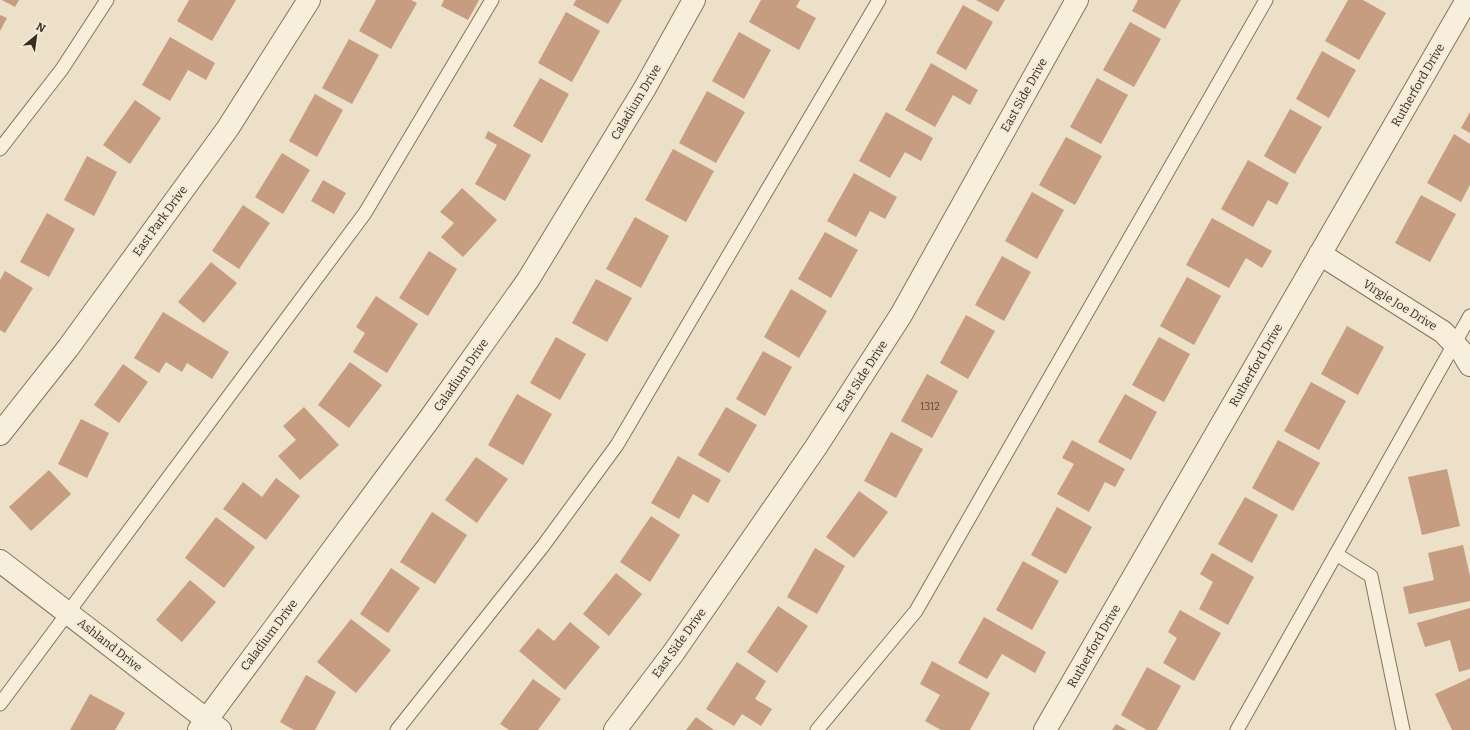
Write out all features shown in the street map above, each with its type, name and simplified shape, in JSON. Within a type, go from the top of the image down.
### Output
[{"type":"street","name":"East Park Drive","points":[[0,434],[68,348],[228,128],[309,0]]},
{"type":"street","name":"Caladium Drive","points":[[208,726],[528,280],[645,88],[694,0]]},
{"type":"street","name":"East Side Drive","points":[[615,730],[674,652],[816,447],[901,315],[1077,0]]},
{"type":"street","name":"Rutherford Drive","points":[[1045,730],[1467,0]]},
{"type":"street","name":"Virgie Joe Drive","points":[[1320,254],[1443,332],[1462,352],[1470,366]]},
{"type":"street","name":"Ashland Drive","points":[[0,560],[208,726]]},
{"type":"lane","points":[[0,149],[62,69],[107,0]]},
{"type":"lane","points":[[0,704],[365,213],[492,0]]},
{"type":"lane","points":[[397,730],[543,546],[617,445],[879,0]]},
{"type":"lane","points":[[818,730],[916,611],[1266,0]]},
{"type":"lane","points":[[1237,730],[1470,316]]},
{"type":"lane","points":[[1336,554],[1371,576],[1403,730]]},
{"type":"building","points":[[2,0],[19,0],[15,7]]},
{"type":"building","points":[[189,0],[236,0],[212,41],[177,21]]},
{"type":"building","points":[[376,0],[411,0],[417,3],[391,49],[359,31]]},
{"type":"building","points":[[444,0],[479,0],[468,20],[441,6]]},
{"type":"building","points":[[576,0],[622,0],[608,24],[573,5]]},
{"type":"building","points":[[761,0],[800,0],[796,7],[816,18],[799,50],[749,22]]},
{"type":"building","points":[[976,0],[1005,0],[998,12]]},
{"type":"building","points":[[1138,0],[1181,0],[1165,29],[1132,11]]},
{"type":"building","points":[[1348,0],[1363,0],[1386,13],[1359,60],[1325,41]]},
{"type":"building","points":[[963,5],[993,22],[966,70],[936,53]]},
{"type":"building","points":[[566,12],[600,31],[572,82],[538,63]]},
{"type":"building","points":[[0,15],[7,18],[0,31]]},
{"type":"building","points":[[1130,22],[1161,39],[1134,87],[1103,70]]},
{"type":"building","points":[[739,32],[771,50],[744,99],[712,81]]},
{"type":"building","points":[[170,37],[215,63],[206,80],[188,70],[170,101],[142,85]]},
{"type":"building","points":[[349,39],[379,55],[352,104],[322,88]]},
{"type":"building","points":[[1322,51],[1356,70],[1329,118],[1296,99]]},
{"type":"building","points":[[931,63],[978,90],[970,105],[953,95],[935,127],[905,110]]},
{"type":"building","points":[[540,78],[569,94],[542,143],[513,126]]},
{"type":"building","points":[[1097,78],[1128,95],[1101,144],[1070,127]]},
{"type":"building","points":[[707,91],[745,112],[716,163],[679,143]]},
{"type":"building","points":[[315,94],[343,110],[317,157],[289,141]]},
{"type":"building","points":[[135,100],[161,118],[130,164],[103,145]]},
{"type":"building","points":[[1290,109],[1322,127],[1295,174],[1264,156]]},
{"type":"building","points":[[886,112],[933,138],[921,161],[905,152],[890,178],[859,161]]},
{"type":"building","points":[[1470,112],[1470,133],[1461,128]]},
{"type":"building","points":[[488,131],[531,155],[505,201],[475,184],[497,145],[485,138]]},
{"type":"building","points":[[1454,134],[1470,144],[1470,185],[1461,202],[1427,183]]},
{"type":"building","points":[[1066,137],[1102,156],[1075,205],[1039,185]]},
{"type":"building","points":[[673,149],[714,171],[686,222],[645,200]]},
{"type":"building","points":[[282,153],[310,170],[283,214],[255,197]]},
{"type":"building","points":[[87,156],[117,172],[94,216],[64,200]]},
{"type":"building","points":[[1248,160],[1289,183],[1277,205],[1268,200],[1253,227],[1221,209]]},
{"type":"building","points":[[854,173],[897,197],[885,219],[870,211],[856,237],[827,221]]},
{"type":"building","points":[[323,180],[346,193],[334,214],[311,201]]},
{"type":"building","points":[[462,188],[497,220],[463,257],[441,237],[454,223],[440,212]]},
{"type":"building","points":[[1032,192],[1064,210],[1037,259],[1005,241]]},
{"type":"building","points":[[1421,195],[1456,214],[1430,262],[1395,243]]},
{"type":"building","points":[[243,205],[270,223],[239,269],[212,251]]},
{"type":"building","points":[[47,213],[75,229],[49,277],[20,262]]},
{"type":"building","points":[[635,217],[669,236],[641,288],[606,269]]},
{"type":"building","points":[[1212,218],[1272,251],[1262,268],[1246,258],[1229,288],[1186,265]]},
{"type":"building","points":[[825,232],[858,250],[831,298],[798,279]]},
{"type":"building","points":[[429,251],[457,269],[428,316],[399,298]]},
{"type":"building","points":[[1002,256],[1031,272],[1004,321],[975,305]]},
{"type":"building","points":[[211,262],[237,283],[204,323],[178,302]]},
{"type":"building","points":[[5,271],[33,288],[5,333],[0,330],[0,280]]},
{"type":"building","points":[[1187,277],[1221,296],[1194,345],[1160,326]]},
{"type":"building","points":[[596,279],[632,298],[607,342],[572,323]]},
{"type":"building","points":[[791,289],[827,311],[799,358],[764,337]]},
{"type":"building","points":[[376,296],[418,324],[387,373],[353,352],[365,333],[356,327]]},
{"type":"building","points":[[163,312],[229,352],[212,379],[187,363],[182,372],[166,362],[159,373],[134,358]]},
{"type":"building","points":[[966,315],[995,331],[968,379],[940,363]]},
{"type":"building","points":[[1347,326],[1384,347],[1358,395],[1321,374]]},
{"type":"building","points":[[556,337],[586,354],[560,400],[530,383]]},
{"type":"building","points":[[1159,337],[1190,354],[1164,402],[1132,385]]},
{"type":"building","points":[[763,351],[792,367],[765,416],[736,399]]},
{"type":"building","points":[[350,362],[382,385],[349,428],[318,405]]},
{"type":"building","points":[[123,364],[148,382],[119,423],[94,405]]},
{"type":"building","points":[[927,374],[958,391],[932,438],[901,421]]},
{"type":"building","points":[[1311,382],[1346,401],[1319,450],[1284,431]]},
{"type":"building","points":[[517,394],[552,414],[523,465],[488,445]]},
{"type":"building","points":[[1125,394],[1157,412],[1131,460],[1098,442]]},
{"type":"building","points":[[304,407],[339,445],[300,480],[278,456],[296,440],[283,426]]},
{"type":"building","points":[[726,407],[757,425],[729,473],[698,455]]},
{"type":"building","points":[[81,419],[109,433],[87,478],[58,464]]},
{"type":"building","points":[[891,432],[923,449],[896,498],[864,481]]},
{"type":"building","points":[[1072,440],[1125,469],[1115,487],[1105,482],[1089,512],[1057,494],[1074,464],[1062,458]]},
{"type":"building","points":[[1278,440],[1320,463],[1293,511],[1252,488]]},
{"type":"building","points":[[678,456],[721,480],[708,503],[693,494],[679,519],[651,503]]},
{"type":"building","points":[[476,457],[508,479],[477,523],[445,500]]},
{"type":"building","points":[[1447,469],[1460,526],[1422,535],[1408,477]]},
{"type":"building","points":[[49,470],[71,494],[31,531],[9,507]]},
{"type":"building","points":[[276,478],[300,496],[266,540],[223,509],[243,482],[262,497]]},
{"type":"building","points":[[859,491],[888,512],[854,558],[826,537]]},
{"type":"building","points":[[1245,497],[1278,515],[1252,563],[1218,544]]},
{"type":"building","points":[[1057,507],[1092,527],[1066,574],[1031,555]]},
{"type":"building","points":[[432,512],[467,535],[435,584],[400,562]]},
{"type":"building","points":[[651,516],[680,535],[650,582],[620,562]]},
{"type":"building","points":[[216,517],[255,547],[224,588],[185,558]]},
{"type":"building","points":[[1463,545],[1470,576],[1470,601],[1409,614],[1403,587],[1434,580],[1428,553]]},
{"type":"building","points":[[815,548],[845,566],[817,614],[787,597]]},
{"type":"building","points":[[1212,553],[1254,577],[1228,625],[1199,609],[1213,582],[1200,574]]},
{"type":"building","points":[[1023,561],[1059,581],[1032,630],[996,610]]},
{"type":"building","points":[[391,568],[420,588],[388,633],[360,614]]},
{"type":"building","points":[[616,573],[642,594],[609,636],[583,614]]},
{"type":"building","points":[[190,580],[216,602],[182,642],[156,620]]},
{"type":"building","points":[[778,606],[808,626],[777,673],[747,652]]},
{"type":"building","points":[[1470,608],[1470,669],[1459,672],[1450,640],[1425,647],[1417,623]]},
{"type":"building","points":[[1180,610],[1221,633],[1194,681],[1163,663],[1177,638],[1168,632]]},
{"type":"building","points":[[984,617],[1046,652],[1035,673],[1002,654],[987,679],[958,663]]},
{"type":"building","points":[[351,619],[391,650],[356,693],[317,662]]},
{"type":"building","points":[[570,622],[600,647],[565,690],[519,651],[538,628],[554,641]]},
{"type":"building","points":[[932,661],[990,693],[970,730],[941,730],[925,721],[940,695],[920,684]]},
{"type":"building","points":[[737,662],[766,681],[755,699],[772,709],[761,726],[742,714],[734,726],[706,709]]},
{"type":"building","points":[[1147,667],[1181,686],[1157,730],[1147,730],[1121,715]]},
{"type":"building","points":[[306,675],[336,692],[315,730],[294,730],[280,722]]},
{"type":"building","points":[[1470,678],[1470,730],[1452,730],[1435,694]]},
{"type":"building","points":[[533,679],[561,699],[538,730],[509,730],[500,724]]},
{"type":"building","points":[[90,694],[125,713],[115,730],[70,730]]},
{"type":"building","points":[[696,717],[714,730],[686,730]]},
{"type":"building","points":[[1116,724],[1127,730],[1112,730]]}]
